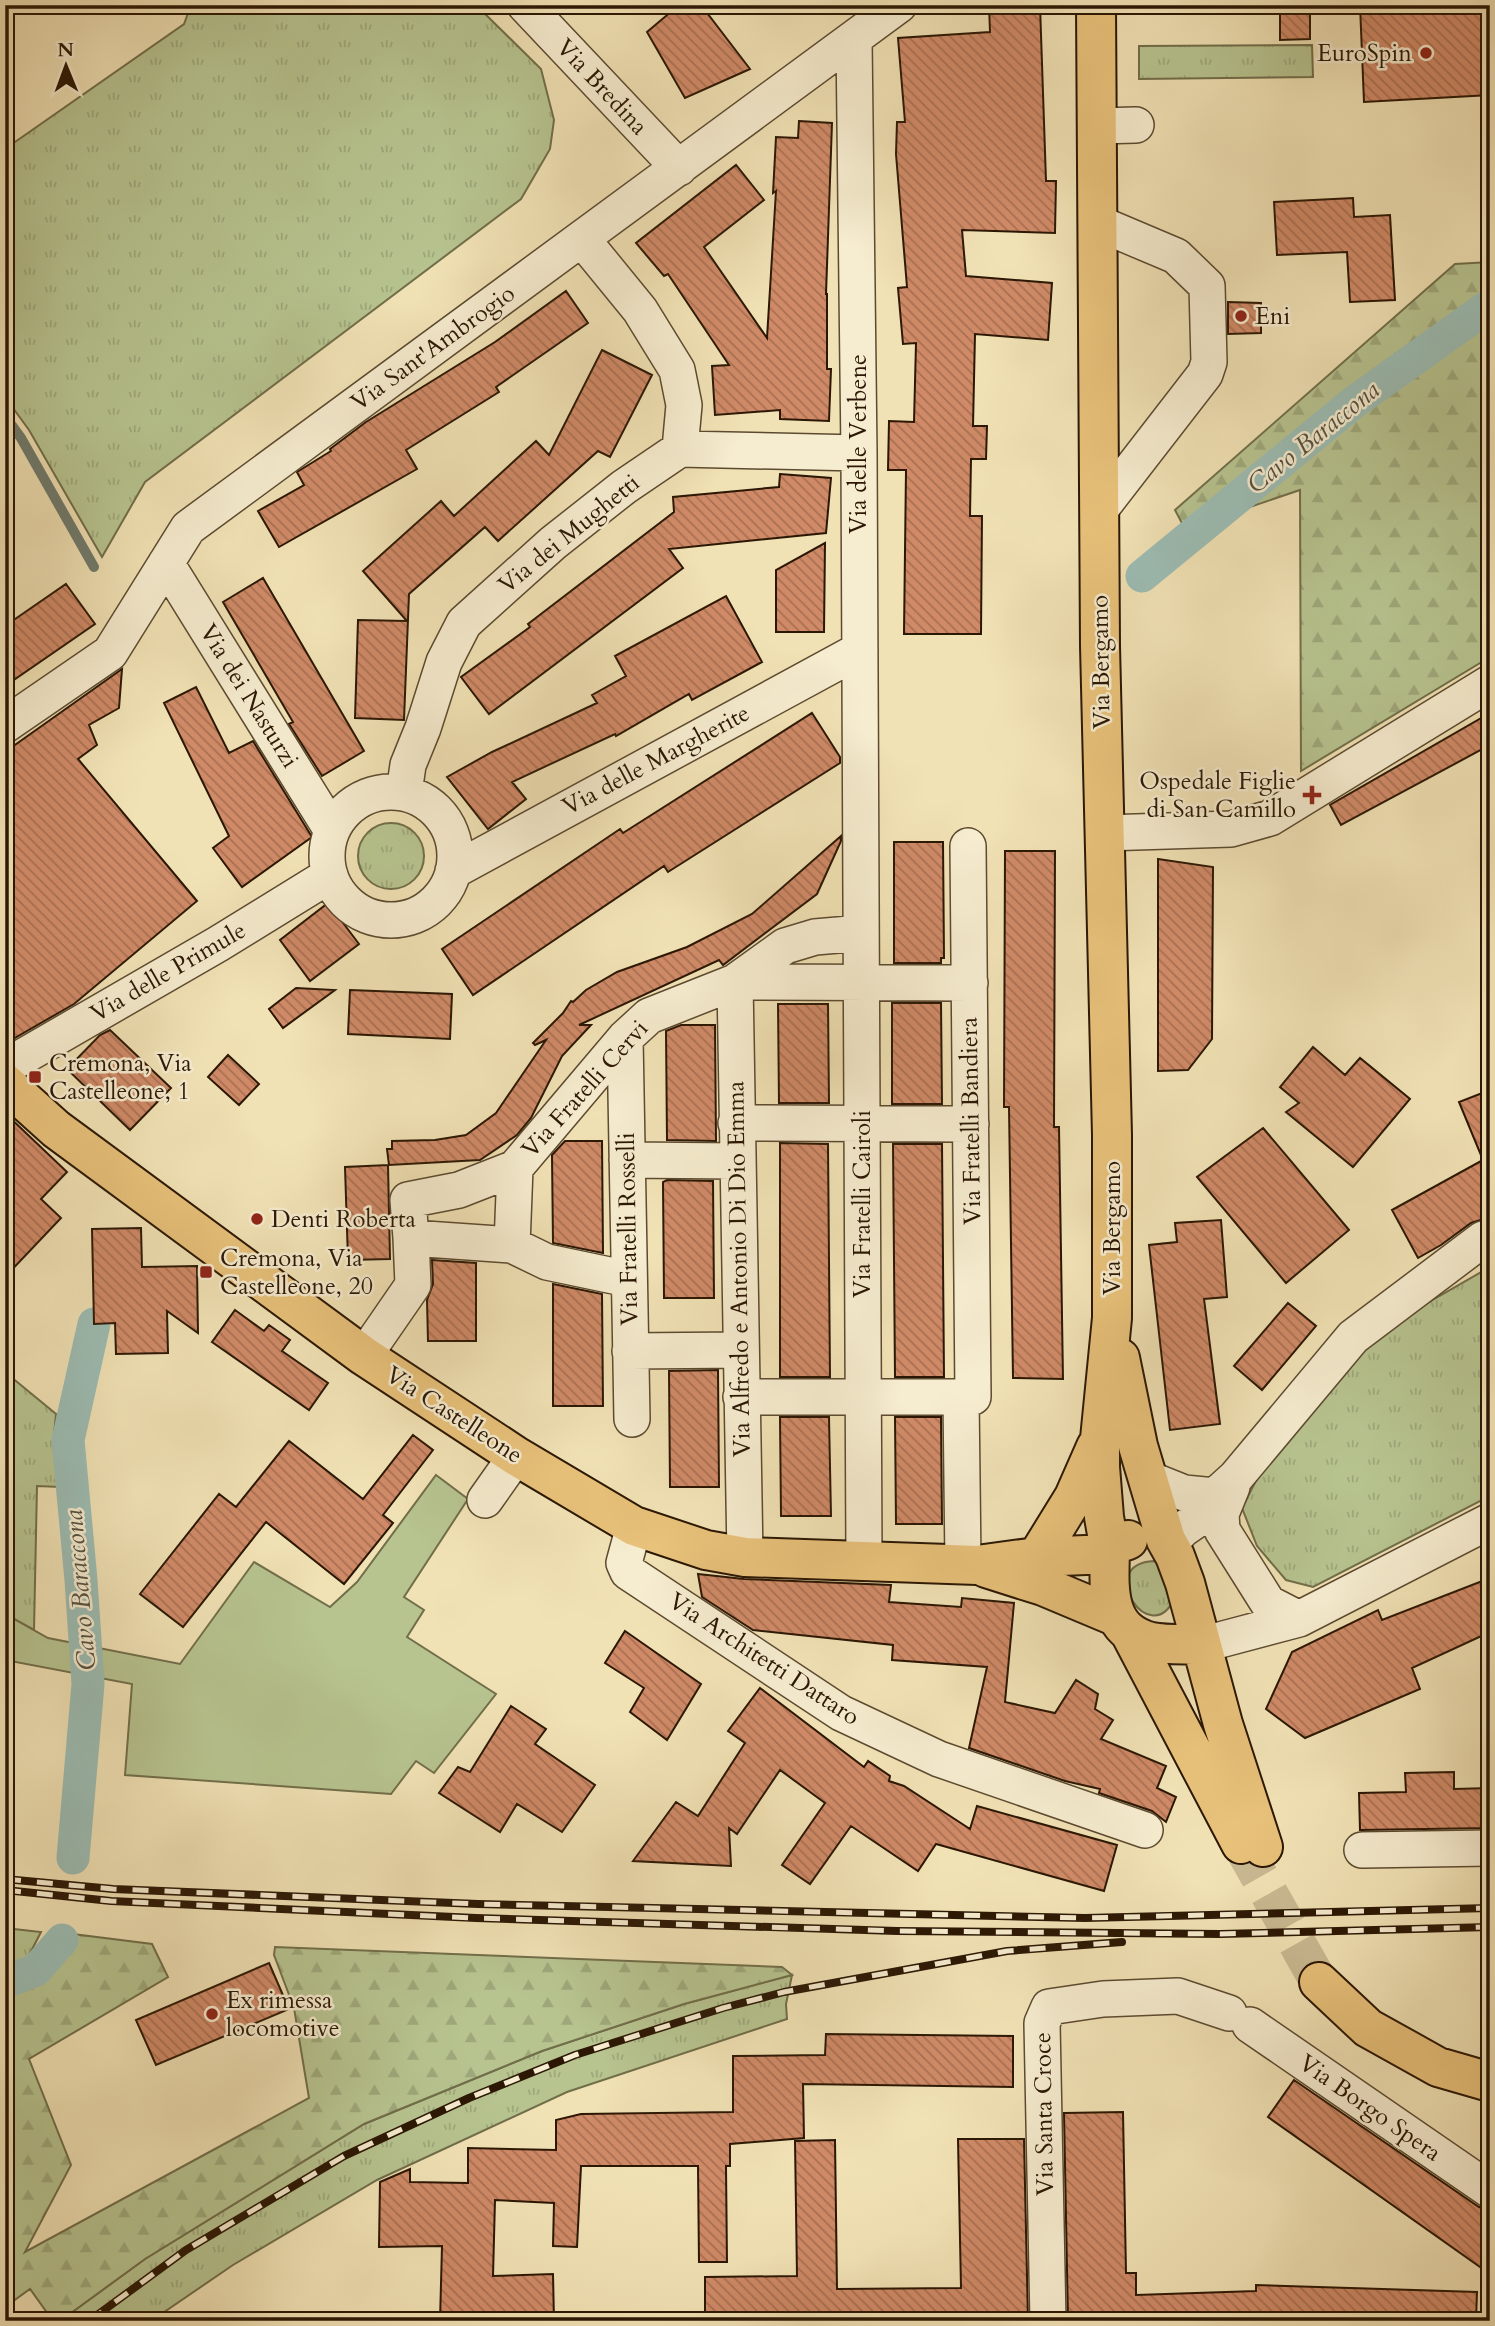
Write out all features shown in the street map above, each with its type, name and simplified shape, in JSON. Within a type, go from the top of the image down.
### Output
[{"type":"main road","name":"Via Bergamo","points":[[1096,5],[1099,511],[1112,1135],[1112,1318],[1100,1439],[1104,1517],[1110,1552]]},
{"type":"main road","name":"Via Castelleone","points":[[5,1083],[56,1129],[365,1356],[516,1457],[634,1526],[706,1550],[745,1557],[970,1564],[1110,1552]]},
{"type":"main road","name":"Via Bergamo","points":[[1112,1318],[1138,1446],[1167,1542]]},
{"type":"main road","name":"Via Bergamo","points":[[1037,1557],[1074,1497],[1100,1439]]},
{"type":"main road","points":[[1138,1537],[1167,1542],[1181,1569],[1223,1724],[1252,1846],[1127,1629],[1110,1586],[1110,1552],[1119,1543],[1138,1537]]},
{"type":"main road","name":"Via Castelleone","points":[[970,1564],[1043,1586],[1153,1642],[1201,1645]]},
{"type":"main road","points":[[1127,1629],[1148,1633],[1190,1604]]},
{"type":"main road","points":[[1319,1982],[1368,2028],[1438,2067],[1490,2082]]},
{"type":"street","name":"Via Bredina","points":[[525,5],[679,168]]},
{"type":"street","name":"Via Sant'Ambrogio","points":[[5,725],[110,653],[188,528],[900,5]]},
{"type":"street","name":"Via delle Verbene","points":[[854,40],[860,847]]},
{"type":"street","points":[[1097,126],[1136,125]]},
{"type":"street","points":[[1097,223],[1176,256],[1207,286],[1209,362],[1205,374],[1099,511]]},
{"type":"street","points":[[582,239],[640,310],[677,370],[684,405],[680,449],[859,453]]},
{"type":"street","name":"Via dei Mughetti","points":[[404,793],[408,765],[444,662],[464,623],[553,543],[624,487],[680,449]]},
{"type":"street","name":"Via dei Nasturzi","points":[[166,563],[331,829]]},
{"type":"street","name":"Via delle Margherite","points":[[453,871],[860,650]]},
{"type":"street","points":[[1104,833],[1231,829],[1270,818],[1490,683]]},
{"type":"street","points":[[380,792],[404,793],[430,805],[449,827],[456,855],[450,883],[432,906],[406,919],[384,921],[351,908],[332,885],[326,857],[331,829],[349,806],[380,792]]},
{"type":"street","name":"Via Fratelli Bandiera","points":[[968,846],[971,1124],[967,1397],[970,1564]]},
{"type":"street","name":"Via Fratelli Cairoli","points":[[860,847],[864,1561]]},
{"type":"street","name":"Via delle Primule","points":[[5,1067],[218,944],[330,875]]},
{"type":"street","name":"Via Fratelli Cervi","points":[[365,1356],[413,1285],[408,1200],[459,1190],[515,1168],[625,1038],[649,1016],[735,982],[785,946],[815,937],[861,933]]},
{"type":"street","name":"Via Fratelli Cervi","points":[[735,982],[970,983]]},
{"type":"street","name":"Via Alfredo e Antonio Di Dio Emma","points":[[735,982],[745,1557]]},
{"type":"street","name":"Via Fratelli Rosselli","points":[[625,1038],[632,1419]]},
{"type":"street","points":[[736,1123],[971,1124]]},
{"type":"street","points":[[627,1160],[737,1161]]},
{"type":"street","name":"Via Fratelli Cervi","points":[[512,1245],[515,1168]]},
{"type":"street","points":[[1167,1542],[1205,1514],[1353,1337],[1490,1237]]},
{"type":"street","points":[[411,1238],[512,1245],[547,1262],[628,1279]]},
{"type":"street","points":[[630,1351],[741,1350]]},
{"type":"street","points":[[741,1397],[967,1397]]},
{"type":"street","points":[[485,1500],[516,1457]]},
{"type":"street","points":[[1149,1479],[1184,1493],[1225,1487]]},
{"type":"street","points":[[1225,1487],[1221,1514],[1222,1530],[1268,1603],[1298,1619]]},
{"type":"street","points":[[1201,1645],[1298,1619],[1490,1521]]},
{"type":"street","name":"Via Architetti Dattaro","points":[[634,1526],[624,1563],[628,1572],[841,1713],[939,1759],[1145,1830]]},
{"type":"street","points":[[1362,1850],[1490,1848]]},
{"type":"street","name":"Via Santa Croce","points":[[1048,2321],[1042,2023],[1049,2007],[1103,1999],[1178,1996],[1240,2019]]},
{"type":"street","name":"Via Borgo Spera","points":[[1240,2019],[1490,2190]]},
{"type":"green space","points":[[191,5],[476,5],[541,69],[554,120],[550,149],[521,199],[145,482],[102,557],[29,430],[5,397],[5,149],[184,24]]},
{"type":"green space","points":[[1312,45],[1313,77],[1139,79],[1139,46]]},
{"type":"green space","points":[[1490,262],[1490,657],[1301,771],[1300,490],[1185,529],[1175,510],[1455,264]]},
{"type":"green space","points":[[391,823],[404,825],[419,838],[424,856],[422,869],[409,884],[391,889],[378,887],[363,874],[358,856],[360,843],[373,828]]},
{"type":"green space","points":[[1490,1267],[1490,1496],[1313,1587],[1286,1580],[1257,1546],[1242,1508],[1279,1436],[1382,1329]]},
{"type":"green space","points":[[5,1372],[56,1414],[53,1445],[60,1487],[37,1486],[34,1630],[5,1614]]},
{"type":"green space","points":[[436,1475],[468,1499],[404,1597],[424,1610],[407,1637],[496,1694],[434,1773],[416,1761],[391,1794],[125,1775],[132,1684],[5,1660],[5,1614],[48,1638],[180,1664],[254,1562],[330,1607],[357,1582]]},
{"type":"green space","points":[[1154,1561],[1163,1566],[1175,1597],[1165,1612],[1153,1615],[1142,1611],[1133,1601],[1128,1588],[1128,1576],[1136,1566]]},
{"type":"green space","points":[[5,1928],[41,1932],[25,1963],[5,1968]]},
{"type":"green space","points":[[73,1934],[152,1944],[168,1977],[29,2059],[71,2165],[25,2252],[309,2098],[294,2008],[274,1955],[275,1947],[782,1967],[792,1975],[684,2004],[542,2051],[364,2124],[145,2259],[60,2321],[53,2321],[30,2289],[5,2307],[5,1994],[40,1983]]},
{"type":"green space","points":[[792,1975],[786,2004],[787,2019],[567,2092],[377,2180],[233,2265],[151,2321],[60,2321],[145,2259],[364,2124],[542,2051],[684,2004]]},
{"type":"building","points":[[679,5],[701,5],[750,69],[685,98],[647,32]]},
{"type":"building","points":[[989,5],[1040,5],[1046,181],[1056,181],[1055,233],[962,230],[966,276],[1052,283],[1048,340],[975,334],[973,426],[987,426],[986,459],[971,459],[970,516],[982,516],[981,634],[904,634],[906,470],[888,470],[889,421],[914,422],[916,343],[903,344],[898,288],[907,287],[896,154],[897,122],[905,122],[898,38],[990,32]]},
{"type":"building","points":[[1280,5],[1310,5],[1310,39],[1280,40]]},
{"type":"building","name":"EuroSpin","points":[[1360,5],[1490,5],[1490,95],[1364,102]]},
{"type":"building","points":[[799,121],[832,123],[826,294],[827,369],[831,369],[829,421],[780,419],[780,410],[715,415],[712,366],[729,365],[668,274],[664,276],[636,243],[736,165],[764,200],[704,247],[767,338],[776,191],[773,193],[776,137],[798,138]]},
{"type":"building","points":[[1353,198],[1354,217],[1390,215],[1395,300],[1350,302],[1347,252],[1277,255],[1274,202]]},
{"type":"building","points":[[566,291],[588,323],[496,387],[499,392],[406,450],[417,469],[279,547],[258,511],[304,485],[297,472],[331,451],[330,449],[366,422],[495,342]]},
{"type":"building","points":[[1228,302],[1261,303],[1261,333],[1228,334]]},
{"type":"building","points":[[602,350],[652,375],[610,457],[598,451],[498,541],[485,527],[409,594],[404,720],[355,718],[358,620],[407,621],[363,571],[441,501],[454,516],[536,441],[549,455]]},
{"type":"building","points":[[780,474],[831,478],[826,533],[669,549],[683,568],[489,714],[461,677],[530,627],[528,624],[674,512],[673,497],[779,487]]},
{"type":"building","points":[[825,543],[824,632],[776,632],[776,570]]},
{"type":"building","points":[[263,578],[364,751],[322,776],[289,724],[293,722],[223,602]]},
{"type":"building","points":[[66,584],[95,624],[5,686],[5,626]]},
{"type":"building","points":[[726,596],[762,662],[692,700],[689,694],[616,736],[615,734],[512,782],[526,799],[488,829],[447,777],[492,752],[597,703],[592,695],[626,676],[615,656]]},
{"type":"building","points":[[122,669],[119,708],[89,725],[97,745],[78,759],[197,901],[74,1004],[13,1039],[5,1030],[5,752]]},
{"type":"building","points":[[196,687],[229,753],[253,741],[312,837],[242,887],[213,848],[229,836],[164,703]]},
{"type":"building","points":[[812,713],[840,757],[840,763],[668,872],[664,866],[473,995],[442,949],[620,829],[623,833]]},
{"type":"building","points":[[1490,713],[1490,745],[1341,825],[1330,805]]},
{"type":"building","points":[[841,836],[817,894],[723,965],[719,960],[579,1025],[591,1025],[562,1056],[531,1118],[517,1135],[480,1160],[389,1165],[387,1149],[392,1149],[392,1141],[435,1140],[466,1135],[496,1113],[546,1040],[535,1045],[533,1043],[563,1013],[571,1001],[586,990],[617,972],[687,947],[752,914]]},
{"type":"building","points":[[894,842],[943,842],[944,958],[941,958],[941,963],[894,963]]},
{"type":"building","points":[[1005,851],[1055,851],[1054,1127],[1059,1127],[1063,1379],[1013,1378],[1009,1107],[1004,1107]]},
{"type":"building","points":[[1158,859],[1213,867],[1212,1039],[1188,1070],[1158,1071]]},
{"type":"building","points":[[328,903],[359,944],[310,981],[280,940]]},
{"type":"building","points":[[296,988],[335,990],[283,1028],[269,1009]]},
{"type":"building","points":[[350,990],[452,994],[450,1039],[348,1034]]},
{"type":"building","points":[[892,1003],[941,1003],[942,1104],[892,1104]]},
{"type":"building","points":[[778,1004],[828,1004],[829,1103],[779,1103]]},
{"type":"building","points":[[681,1025],[715,1025],[716,1141],[667,1140],[666,1031]]},
{"type":"building","points":[[110,1030],[171,1088],[130,1130],[67,1069],[100,1035]]},
{"type":"building","points":[[1313,1047],[1345,1075],[1360,1058],[1410,1099],[1353,1167],[1286,1112],[1299,1103],[1280,1087]]},
{"type":"building","points":[[228,1055],[259,1084],[239,1105],[208,1077]]},
{"type":"building","points":[[1490,1090],[1490,1217],[1471,1223],[1418,1258],[1392,1210],[1483,1160],[1459,1102]]},
{"type":"building","points":[[5,1113],[67,1172],[41,1199],[61,1218],[5,1277]]},
{"type":"building","points":[[1263,1128],[1349,1230],[1286,1283],[1197,1177]]},
{"type":"building","points":[[565,1141],[602,1141],[603,1253],[553,1243],[552,1155]]},
{"type":"building","points":[[780,1143],[828,1144],[830,1377],[780,1377]]},
{"type":"building","points":[[893,1144],[942,1144],[944,1377],[895,1377]]},
{"type":"building","points":[[388,1165],[390,1259],[348,1260],[345,1167]]},
{"type":"building","points":[[713,1181],[714,1298],[664,1298],[663,1182]]},
{"type":"building","points":[[1221,1220],[1227,1297],[1204,1299],[1220,1424],[1170,1430],[1149,1245],[1177,1242],[1175,1223]]},
{"type":"building","points":[[141,1228],[142,1267],[197,1266],[198,1333],[167,1311],[168,1353],[116,1354],[115,1323],[94,1324],[92,1229]]},
{"type":"building","points":[[432,1260],[476,1263],[476,1341],[428,1341],[427,1300],[433,1284]]},
{"type":"building","points":[[553,1284],[602,1294],[603,1406],[553,1406]]},
{"type":"building","points":[[1288,1303],[1316,1326],[1262,1390],[1234,1366]]},
{"type":"building","points":[[235,1310],[264,1331],[269,1325],[290,1340],[282,1351],[328,1383],[309,1410],[212,1342]]},
{"type":"building","points":[[718,1370],[719,1487],[670,1487],[669,1371]]},
{"type":"building","points":[[780,1417],[829,1417],[831,1516],[781,1516]]},
{"type":"building","points":[[895,1417],[941,1417],[942,1524],[896,1524]]},
{"type":"building","points":[[413,1435],[433,1450],[383,1515],[393,1523],[344,1584],[266,1522],[183,1627],[140,1594],[219,1494],[236,1507],[289,1441],[363,1499]]},
{"type":"building","points":[[698,1574],[744,1579],[891,1585],[889,1602],[961,1607],[962,1598],[1014,1603],[1005,1702],[1055,1713],[1076,1680],[1098,1694],[1095,1709],[1113,1720],[1101,1739],[1166,1766],[1157,1788],[1176,1797],[1166,1822],[1152,1811],[1099,1793],[1100,1789],[1065,1781],[969,1748],[987,1667],[892,1660],[893,1645],[753,1630],[702,1597]]},
{"type":"building","points":[[1490,1578],[1490,1632],[1412,1668],[1420,1689],[1305,1738],[1266,1709],[1292,1652],[1378,1610],[1382,1620]]},
{"type":"building","points":[[625,1631],[701,1684],[667,1740],[630,1712],[644,1688],[605,1663]]},
{"type":"building","points":[[760,1688],[864,1767],[868,1761],[890,1776],[889,1781],[904,1786],[970,1829],[977,1806],[1117,1845],[1104,1891],[936,1844],[918,1871],[851,1826],[810,1884],[782,1865],[825,1803],[780,1770],[737,1834],[729,1828],[731,1866],[633,1861],[676,1802],[698,1816],[745,1743],[728,1731]]},
{"type":"building","points":[[511,1706],[546,1729],[535,1744],[595,1785],[562,1832],[517,1804],[500,1832],[439,1793],[458,1767],[470,1772]]},
{"type":"building","points":[[1454,1772],[1454,1789],[1490,1788],[1490,1828],[1360,1830],[1359,1793],[1406,1792],[1405,1773]]},
{"type":"building","name":"Ex rimessa locomotive","points":[[269,1963],[289,2009],[156,2065],[136,2020]]},
{"type":"building","points":[[826,2034],[1013,2036],[1013,2087],[803,2084],[804,2138],[730,2144],[730,2166],[726,2166],[727,2262],[699,2262],[698,2166],[581,2166],[577,2247],[553,2246],[554,2203],[495,2200],[493,2276],[553,2274],[554,2321],[440,2321],[442,2246],[379,2247],[380,2182],[410,2169],[410,2182],[468,2183],[468,2148],[556,2150],[556,2120],[581,2114],[733,2112],[733,2056],[825,2055]]},
{"type":"building","points":[[1294,2080],[1479,2207],[1490,2210],[1490,2274],[1268,2117]]},
{"type":"building","points":[[1123,2112],[1126,2273],[1136,2273],[1136,2295],[1256,2291],[1256,2285],[1477,2292],[1476,2321],[1068,2321],[1064,2113]]},
{"type":"building","points":[[958,2139],[1024,2139],[1028,2321],[705,2321],[705,2277],[797,2276],[795,2141],[835,2140],[837,2289],[961,2288]]},
{"type":"waterway","name":"Cavo Baraccona","points":[[1142,576],[1353,403],[1490,305]]},
{"type":"waterway","points":[[5,416],[21,438],[94,567]]},
{"type":"waterway","name":"Cavo Baraccona","points":[[73,1858],[88,1684],[68,1440],[94,1324]]},
{"type":"waterway","name":"Cavo Baraccona","points":[[5,1982],[36,1970],[62,1940]]},
{"type":"tunnel","points":[[1241,1844],[1319,1982]]},
{"type":"railway","points":[[5,1879],[113,1889],[478,1904],[1085,1918],[1490,1908]]},
{"type":"railway","points":[[5,1890],[111,1901],[476,1918],[897,1931],[1220,1934],[1490,1927]]},
{"type":"railway","points":[[89,2321],[186,2250],[344,2156],[469,2098],[575,2055],[723,2008],[784,1992],[1007,1951],[1122,1942]]},
{"type":"place","name":"EuroSpin","points":[[1426,53]]},
{"type":"place","name":"Eni","points":[[1241,316]]},
{"type":"place","name":"Ospedale Figlie di San Camillo","points":[[1312,795]]},
{"type":"place","name":"Cremona, Via Castelleone, 1","points":[[35,1077]]},
{"type":"place","name":"Denti Roberta","points":[[257,1219]]},
{"type":"place","name":"Cremona, Via Castelleone, 20","points":[[206,1272]]},
{"type":"place","name":"Ex rimessa locomotive","points":[[212,2014]]}]
